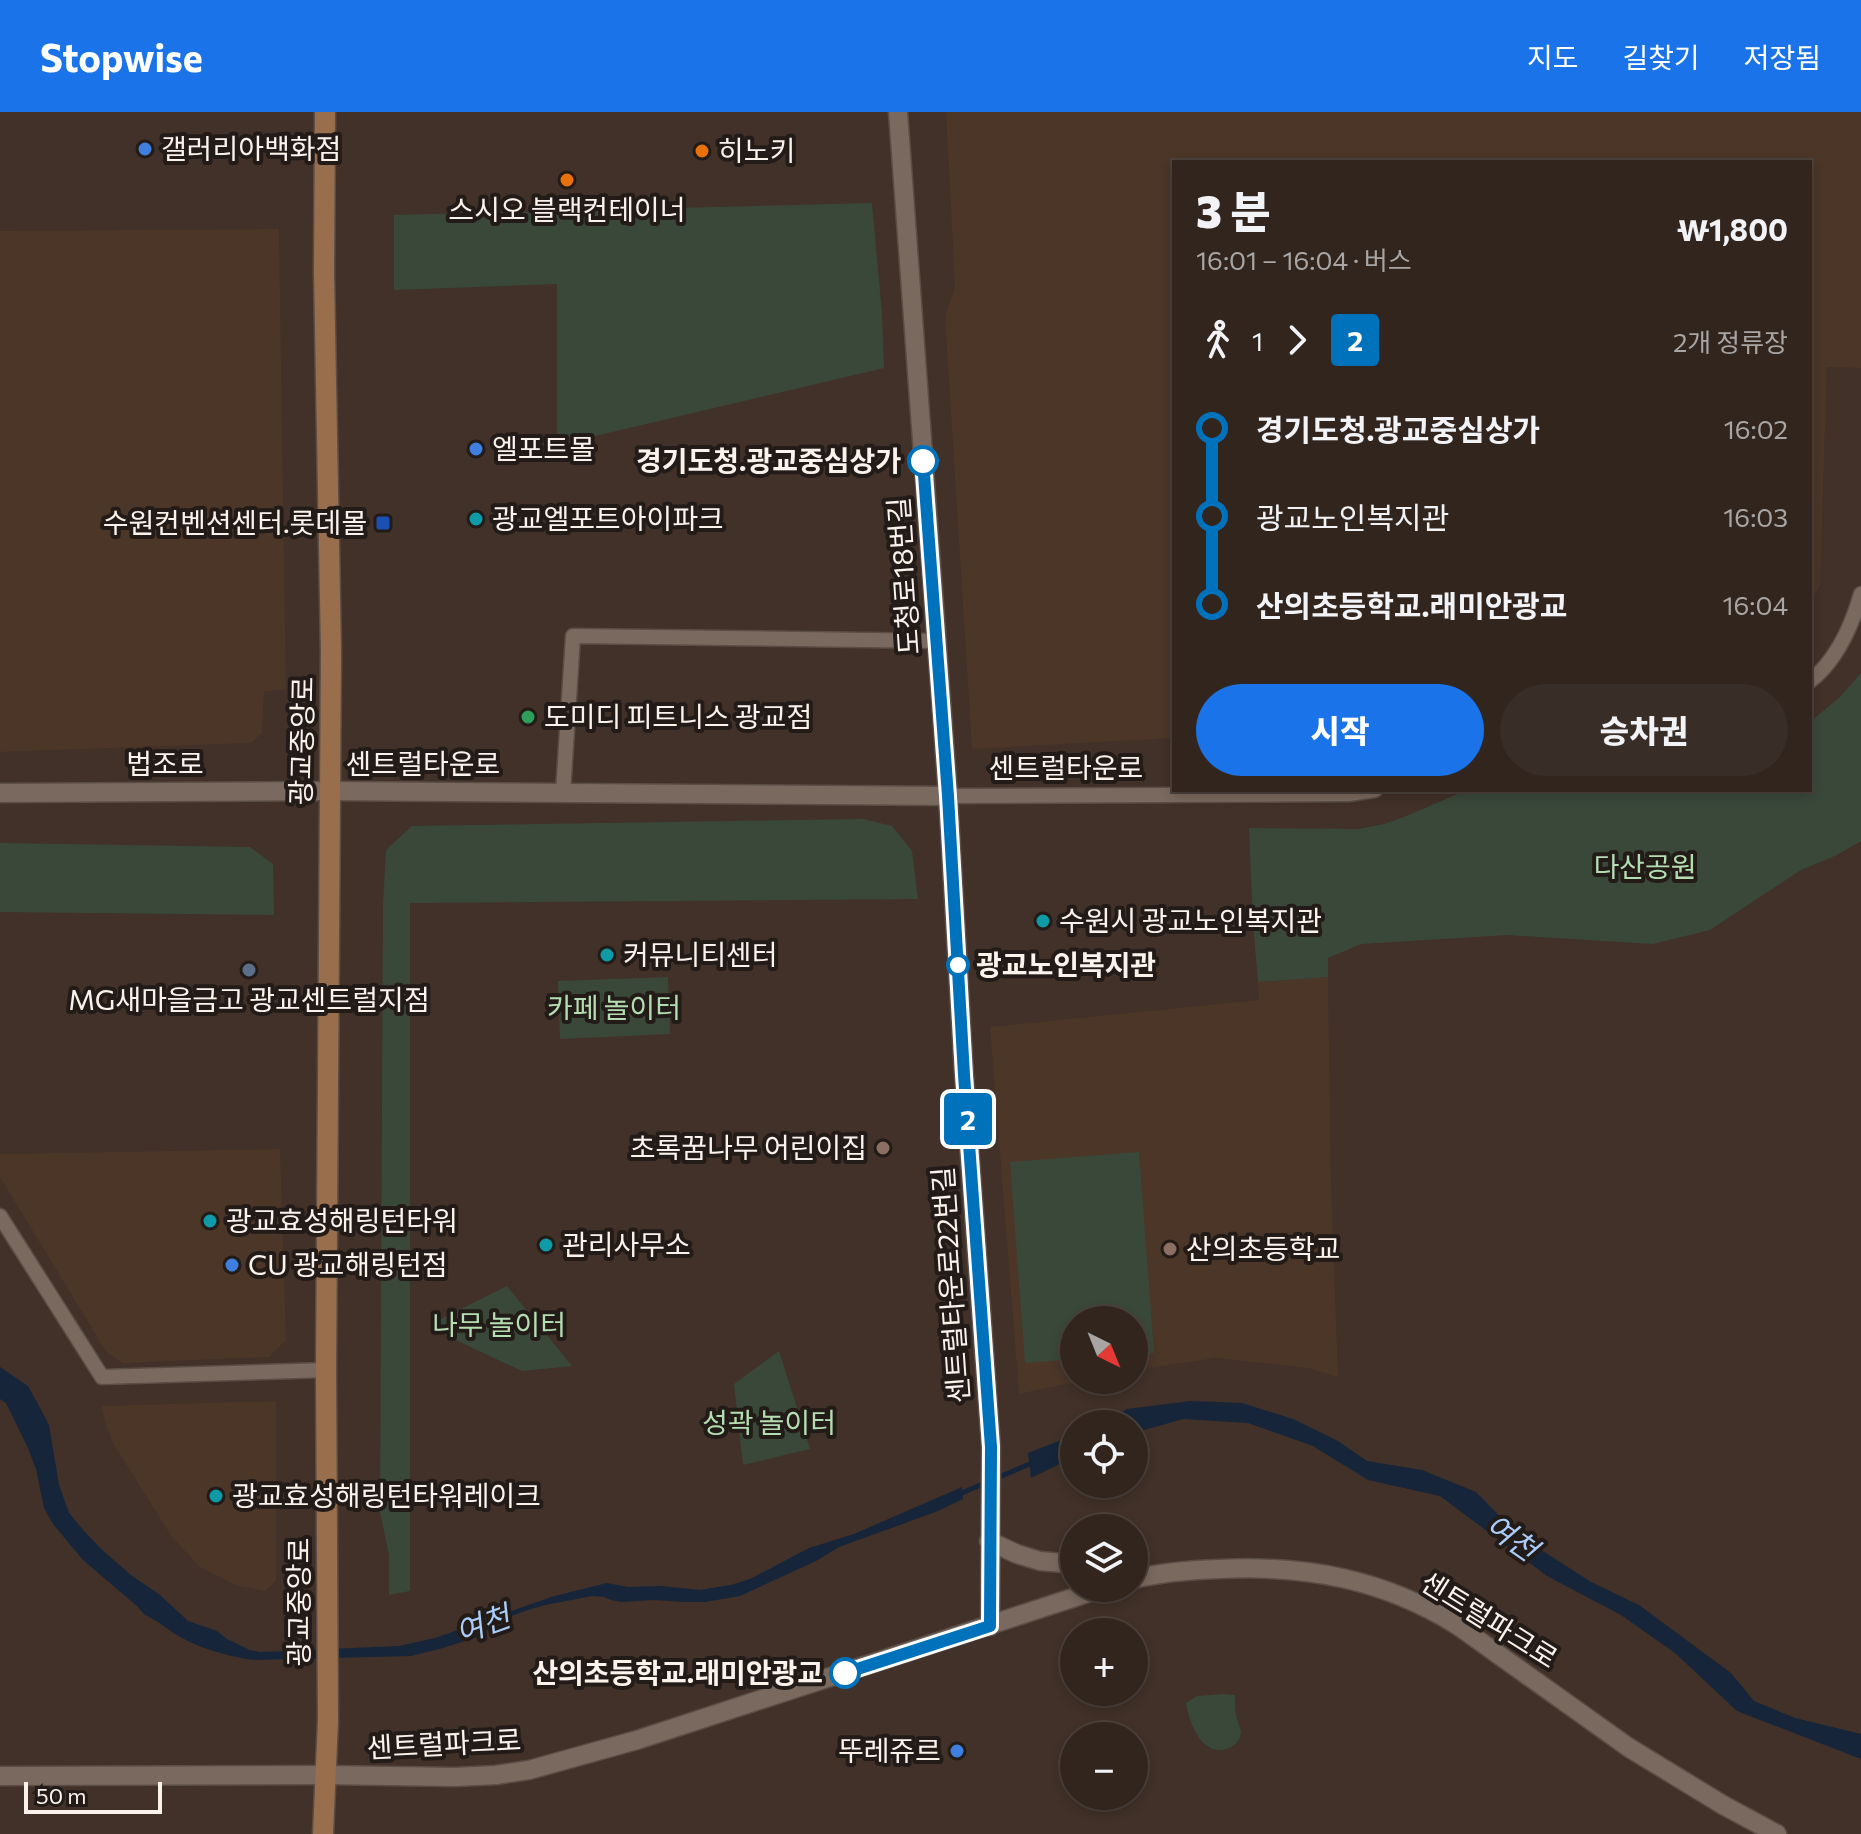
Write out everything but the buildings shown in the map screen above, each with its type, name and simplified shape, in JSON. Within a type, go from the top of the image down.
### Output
[{"type":"main road","name":"광교중앙로","points":[[323,1834],[328,1720],[326,1370],[331,652],[324,273],[325,112]]},
{"type":"street","name":"도청로18번길","points":[[898,112],[948,796]]},
{"type":"street","points":[[1812,679],[1838,650],[1861,594]]},
{"type":"street","points":[[563,793],[573,636],[937,641]]},
{"type":"street","name":"법조로","points":[[0,793],[329,791]]},
{"type":"street","name":"센트럴타운로","points":[[329,791],[948,796],[1362,792]]},
{"type":"street","name":"센트럴타운로22번길","points":[[948,796],[964,1075],[991,1447],[990,1626]]},
{"type":"street","points":[[0,1216],[102,1377],[326,1370]]},
{"type":"street","points":[[989,1539],[1017,1554],[1060,1563]]},
{"type":"street","name":"센트럴파크로","points":[[1148,1577],[1196,1569],[1247,1567],[1304,1571],[1358,1581],[1415,1602],[1457,1625],[1628,1747],[1777,1834]]},
{"type":"street","points":[[1148,1571],[1168,1573]]},
{"type":"street","name":"센트럴파크로","points":[[0,1776],[496,1775],[542,1767],[637,1740],[1061,1602]]},
{"type":"shaded area","points":[[946,112],[1861,112],[1861,368],[1827,367],[1820,586],[1812,598],[1812,160],[1172,160],[1172,738],[972,749],[945,316],[955,288]]},
{"type":"shaded area","points":[[279,229],[286,690],[264,691],[262,733],[251,743],[0,752],[0,231]]},
{"type":"shaded area","name":"산의초등학교","points":[[1328,977],[1338,1377],[1308,1368],[1216,1358],[1148,1368],[1148,1306],[1060,1306],[1060,1385],[1019,1394],[990,1027],[1259,1000],[1258,982]]},
{"type":"shaded area","points":[[280,1149],[286,1340],[269,1357],[123,1363],[107,1353],[0,1177],[0,1154]]},
{"type":"shaded area","points":[[276,1401],[276,1581],[265,1591],[238,1586],[200,1567],[172,1537],[114,1445],[102,1406]]},
{"type":"green space","points":[[872,203],[884,368],[557,445],[557,284],[394,290],[394,215]]},
{"type":"green space","name":"다산공원","points":[[1861,673],[1861,841],[1801,870],[1710,930],[1653,944],[1507,935],[1361,944],[1328,958],[1328,977],[1258,982],[1249,828],[1359,829],[1404,817],[1462,792],[1812,792],[1812,720],[1840,697]]},
{"type":"green space","points":[[863,819],[892,826],[912,851],[918,899],[410,903],[410,1591],[389,1595],[389,1555],[380,1512],[383,903],[386,850],[412,826]]},
{"type":"green space","points":[[0,843],[250,847],[273,864],[274,915],[0,912]]},
{"type":"green space","name":"카페 놀이터","points":[[668,977],[670,1034],[560,1039],[558,981]]},
{"type":"green space","points":[[1139,1152],[1154,1353],[1148,1354],[1148,1306],[1060,1306],[1060,1360],[1025,1363],[1010,1162]]},
{"type":"green space","name":"나무 놀이터","points":[[507,1286],[572,1366],[522,1371],[445,1335],[437,1321]]},
{"type":"green space","name":"성곽 놀이터","points":[[779,1351],[810,1449],[743,1465],[734,1384]]},
{"type":"green space","points":[[1235,1695],[1241,1733],[1233,1746],[1220,1750],[1204,1744],[1198,1737],[1186,1703],[1197,1696]]},
{"type":"water","points":[[0,1367],[28,1386],[49,1425],[59,1485],[69,1513],[84,1531],[131,1575],[160,1595],[188,1621],[260,1652],[399,1646],[435,1638],[551,1597],[607,1583],[628,1587],[700,1590],[731,1585],[750,1579],[809,1548],[854,1534],[962,1487],[963,1499],[839,1547],[740,1596],[705,1602],[621,1602],[592,1596],[528,1610],[506,1618],[477,1637],[411,1656],[254,1660],[210,1650],[179,1636],[145,1614],[83,1560],[53,1524],[44,1508],[28,1448],[6,1403],[0,1399]]},
{"type":"water","points":[[1191,1401],[1242,1403],[1293,1419],[1338,1441],[1367,1461],[1422,1470],[1476,1492],[1518,1535],[1591,1582],[1639,1605],[1731,1673],[1754,1701],[1795,1718],[1861,1734],[1861,1759],[1737,1711],[1675,1653],[1621,1615],[1547,1576],[1440,1496],[1368,1480],[1313,1446],[1248,1423],[1183,1419],[1148,1429],[1148,1410],[1127,1409]]},
{"type":"water","points":[[1060,1440],[1060,1464],[1031,1478],[1028,1453]]},
{"type":"waterway","name":"여천","points":[[957,1495],[1032,1463]]},
{"type":"bus line","name":"2","points":[[845,1673],[990,1626],[991,1447],[923,461]]},
{"type":"place","name":"갤러리아백화점","points":[[145,149]]},
{"type":"place","name":"히노키","points":[[702,151]]},
{"type":"place","name":"스시오 블랙컨테이너","points":[[567,180]]},
{"type":"place","name":"엘포트몰","points":[[476,449]]},
{"type":"place","name":"경기도청.광교중심상가","points":[[923,461]]},
{"type":"place","name":"광교엘포트아이파크","points":[[476,519]]},
{"type":"place","name":"수원컨벤션센터.롯데몰","points":[[383,523]]},
{"type":"place","name":"도미디 피트니스 광교점","points":[[528,717]]},
{"type":"place","name":"수원시 광교노인복지관","points":[[1043,921]]},
{"type":"place","name":"커뮤니티센터","points":[[607,955]]},
{"type":"place","name":"광교노인복지관","points":[[958,965]]},
{"type":"place","name":"MG새마을금고 광교센트럴지점","points":[[249,970]]},
{"type":"place","name":"초록꿈나무 어린이집","points":[[883,1148]]},
{"type":"place","name":"광교효성해링턴타워","points":[[210,1221]]},
{"type":"place","name":"관리사무소","points":[[546,1245]]},
{"type":"place","name":"산의초등학교","points":[[1170,1249]]},
{"type":"place","name":"CU 광교해링턴점","points":[[232,1265]]},
{"type":"place","name":"광교효성해링턴타워레이크","points":[[216,1496]]},
{"type":"place","name":"산의초등학교.래미안광교","points":[[845,1673]]},
{"type":"place","name":"뚜레쥬르","points":[[957,1751]]}]
